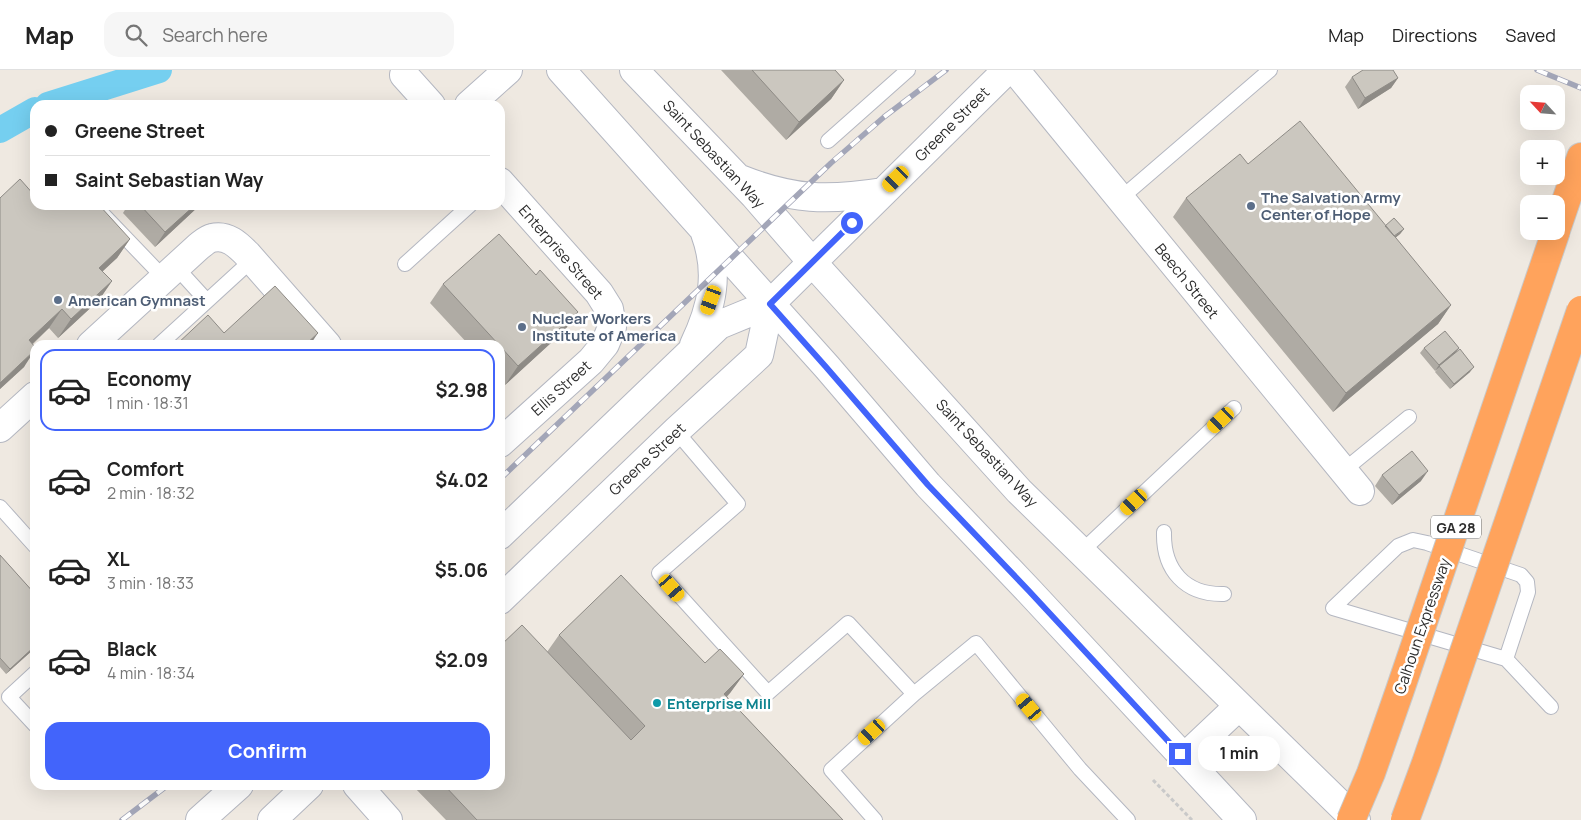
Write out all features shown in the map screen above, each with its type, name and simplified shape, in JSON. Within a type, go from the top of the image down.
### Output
[{"type":"highway","name":"Calhoun Expressway","points":[[1565,204],[1581,157]]},
{"type":"highway","name":"Calhoun Expressway","points":[[1351,820],[1371,773],[1400,690],[1553,240]]},
{"type":"highway","name":"GA 28","points":[[1405,820],[1581,310]]},
{"type":"main road","points":[[475,100],[508,70]]},
{"type":"main road","points":[[561,70],[826,367],[928,485],[1036,598],[1242,820]]},
{"type":"main road","name":"Greene Street","points":[[505,530],[719,325],[770,304],[1007,70]]},
{"type":"main road","name":"Beech Street","points":[[1015,70],[1351,481]]},
{"type":"main road","name":"Saint Sebastian Way","points":[[642,73],[1019,491],[1356,820]]},
{"type":"main road","points":[[404,75],[426,100]]},
{"type":"main road","points":[[737,178],[791,195],[812,198],[855,197],[883,192]]},
{"type":"main road","name":"Enterprise Street","points":[[505,188],[599,293],[609,309],[612,326]]},
{"type":"main road","points":[[682,361],[692,349],[702,329],[711,300],[712,254],[705,232]]},
{"type":"main road","points":[[96,340],[198,246],[212,238],[224,238],[235,243],[323,340]]},
{"type":"main road","name":"Greene Street","points":[[505,595],[758,355],[770,304]]},
{"type":"main road","name":"Ellis Street","points":[[505,438],[591,361],[605,344],[612,326]]},
{"type":"main road","points":[[0,428],[30,401]]},
{"type":"main road","points":[[1184,758],[1239,706]]},
{"type":"main road","points":[[200,820],[233,790]]},
{"type":"main road","points":[[272,820],[303,790]]},
{"type":"main road","points":[[361,790],[388,820]]},
{"type":"lane","points":[[828,141],[908,70]]},
{"type":"lane","points":[[1120,199],[1270,70]]},
{"type":"lane","points":[[100,210],[170,273],[207,301]]},
{"type":"lane","points":[[405,264],[464,210]]},
{"type":"lane","points":[[164,340],[252,260]]},
{"type":"lane","points":[[1081,552],[1234,408]]},
{"type":"lane","points":[[1351,481],[1409,417]]},
{"type":"lane","points":[[676,431],[738,504],[659,573],[711,632],[768,693],[848,624],[914,694]]},
{"type":"lane","points":[[0,507],[30,540]]},
{"type":"lane","points":[[1164,532],[1166,557],[1182,580],[1196,590],[1211,594],[1224,594]]},
{"type":"lane","points":[[1506,659],[1528,592],[1527,582],[1521,575],[1427,543],[1413,540],[1398,546],[1333,608],[1506,659],[1551,706]]},
{"type":"lane","points":[[875,820],[831,770],[914,694],[976,643],[1080,769],[1128,820]]},
{"type":"lane","points":[[30,678],[10,697],[30,719]]},
{"type":"path","points":[[1153,780],[1192,820]]},
{"type":"building","points":[[752,70],[835,70],[844,80],[799,122]]},
{"type":"building","points":[[1363,70],[1393,70],[1398,78],[1365,98],[1352,77]]},
{"type":"building","points":[[1300,121],[1451,305],[1346,393],[1186,198],[1240,154],[1248,164]]},
{"type":"building","points":[[20,179],[30,190],[30,210],[104,210],[130,239],[99,268],[112,281],[71,319],[62,309],[29,340],[30,355],[0,383],[0,198]]},
{"type":"building","points":[[145,210],[189,210],[165,232]]},
{"type":"building","points":[[1394,218],[1404,229],[1394,236],[1385,226]]},
{"type":"building","points":[[499,234],[536,275],[540,270],[578,312],[518,366],[505,352],[505,340],[494,340],[443,284]]},
{"type":"building","points":[[275,286],[318,333],[310,340],[181,340],[208,315],[224,333]]},
{"type":"building","points":[[1445,331],[1459,348],[1439,365],[1424,348]]},
{"type":"building","points":[[1460,349],[1474,367],[1454,384],[1439,366]]},
{"type":"building","points":[[1412,451],[1428,471],[1399,495],[1382,475]]},
{"type":"building","points":[[0,555],[30,588],[30,651],[10,669],[0,658]]},
{"type":"building","name":"Enterprise Mill","points":[[621,575],[705,663],[720,649],[744,674],[724,694],[843,820],[477,820],[449,790],[505,790],[505,641],[522,625],[631,740],[645,726],[559,635]]},
{"type":"waterway","points":[[64,100],[159,70]]},
{"type":"waterway","points":[[0,130],[30,113]]},
{"type":"railway","points":[[505,474],[831,163],[884,117],[946,70]]},
{"type":"railway","points":[[1537,70],[1581,88]]},
{"type":"railway","points":[[122,820],[161,790]]},
{"type":"place","name":"The Salvation Army Center of Hope","points":[[1251,206]]},
{"type":"place","name":"American Gymnast","points":[[58,300]]},
{"type":"place","name":"Nuclear Workers Institute of America","points":[[522,327]]},
{"type":"place","name":"Enterprise Mill","points":[[657,703]]},
{"type":"route","points":[[852,223],[770,304],[928,485],[1180,754]]}]
